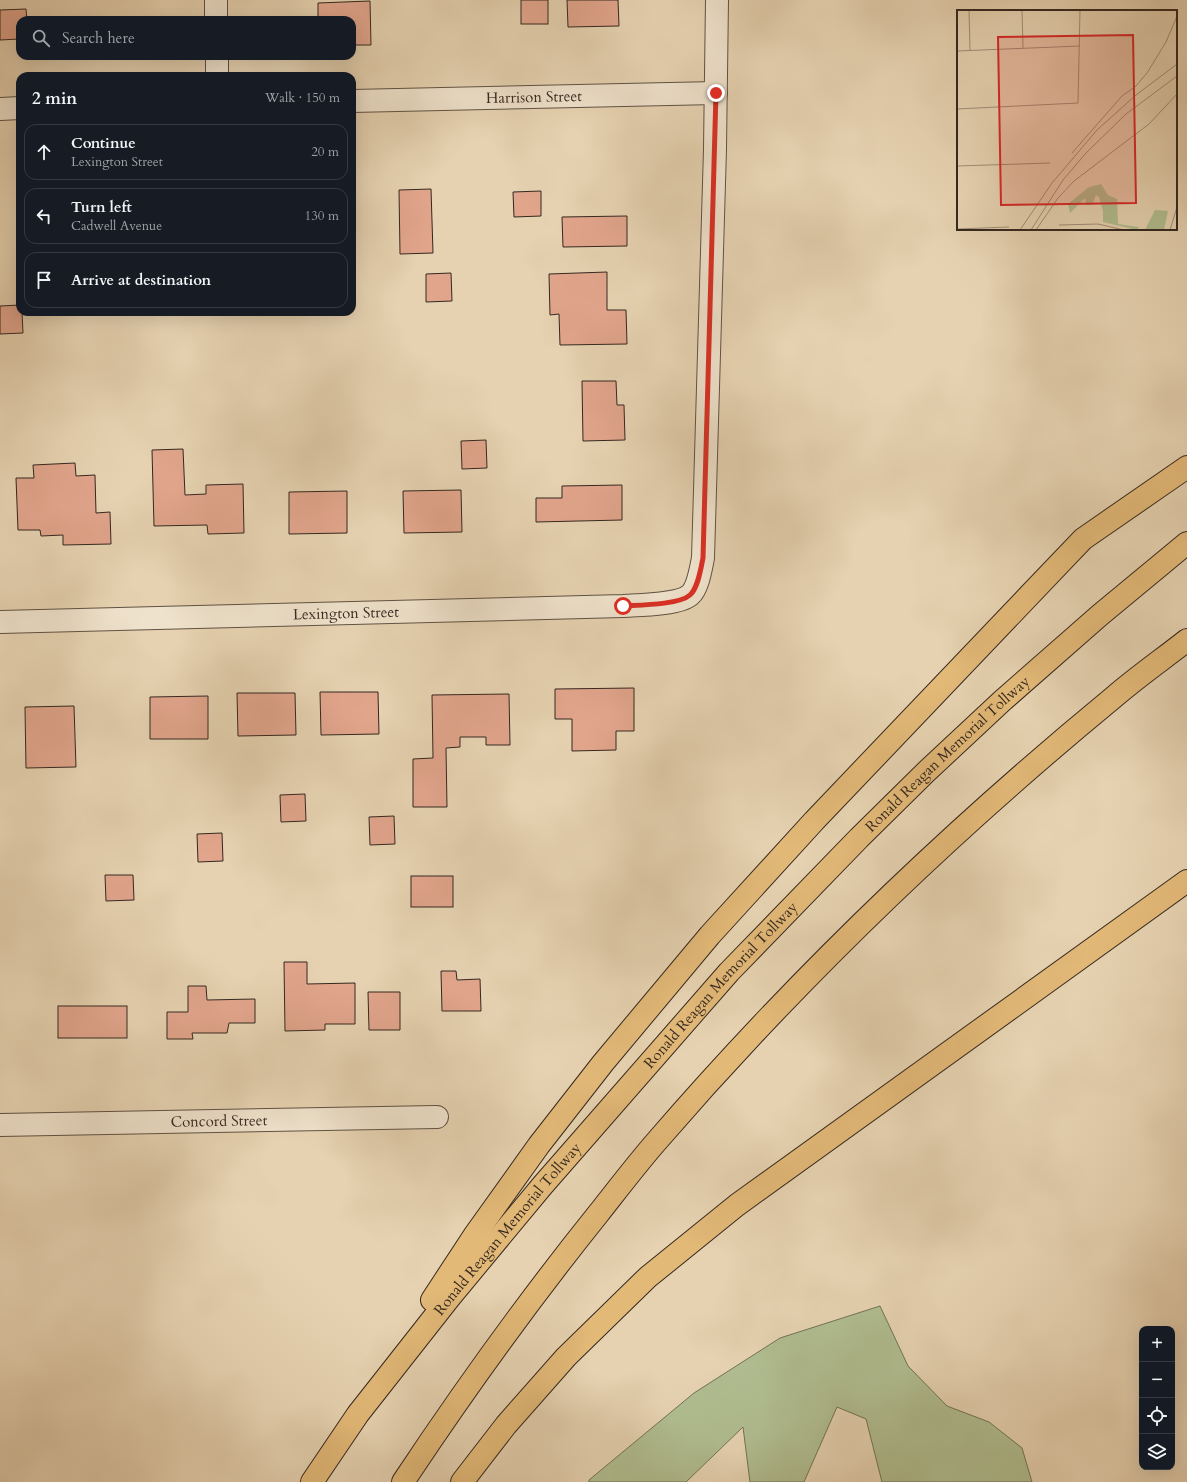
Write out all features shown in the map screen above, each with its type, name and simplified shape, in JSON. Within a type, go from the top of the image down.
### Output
[{"type":"highway","points":[[358,1414],[474,1236],[539,1145],[603,1063],[710,936],[814,821],[1083,539],[1187,467]]},
{"type":"highway","name":"Ronald Reagan Memorial Tollway","points":[[312,1482],[358,1414],[450,1297],[542,1186],[740,960],[927,770],[1002,701],[1100,615],[1187,542]]},
{"type":"highway","points":[[403,1482],[442,1424],[551,1272],[655,1143],[754,1032],[864,921],[984,808],[1115,696],[1187,640]]},
{"type":"highway","points":[[462,1482],[506,1425],[566,1357],[648,1278],[737,1205],[1187,881]]},
{"type":"street","points":[[216,0],[216,16]]},
{"type":"street","points":[[716,93],[718,0]]},
{"type":"street","points":[[217,60],[218,72]]},
{"type":"street","name":"Harrison Street","points":[[356,101],[716,93]]},
{"type":"street","name":"Lexington Street","points":[[0,622],[623,606],[657,604],[678,600],[690,595],[699,580],[703,558],[716,93]]},
{"type":"street","points":[[0,109],[16,108]]},
{"type":"street","name":"Concord Street","points":[[0,1125],[437,1117]]},
{"type":"green space","points":[[880,1306],[908,1366],[947,1406],[989,1422],[1022,1448],[1032,1482],[882,1482],[866,1419],[837,1407],[804,1482],[750,1482],[743,1427],[686,1482],[589,1482],[589,1480],[694,1393],[780,1338]]},
{"type":"building","points":[[521,0],[548,0],[548,24],[521,24]]},
{"type":"building","points":[[567,0],[618,0],[619,26],[568,27]]},
{"type":"building","points":[[370,1],[371,45],[356,45],[356,16],[318,16],[318,3]]},
{"type":"building","points":[[26,9],[27,16],[16,16],[16,39],[0,40],[0,10]]},
{"type":"building","points":[[431,189],[433,253],[400,254],[399,190]]},
{"type":"building","points":[[541,191],[541,216],[514,217],[513,192]]},
{"type":"building","points":[[627,216],[627,246],[563,247],[562,217]]},
{"type":"building","points":[[607,272],[607,310],[626,310],[627,344],[560,345],[559,314],[550,315],[549,274]]},
{"type":"building","points":[[451,273],[452,301],[426,302],[426,274]]},
{"type":"building","points":[[16,305],[16,316],[22,316],[23,333],[0,334],[0,306]]},
{"type":"building","points":[[582,381],[616,381],[617,405],[624,405],[625,440],[583,441]]},
{"type":"building","points":[[486,440],[487,468],[462,469],[461,441]]},
{"type":"building","points":[[183,449],[185,495],[206,494],[206,485],[243,484],[244,533],[208,534],[207,525],[154,526],[152,450]]},
{"type":"building","points":[[75,463],[76,476],[95,475],[96,513],[110,512],[111,544],[63,545],[63,535],[41,536],[40,530],[18,530],[16,478],[34,478],[33,465]]},
{"type":"building","points":[[622,485],[622,520],[536,522],[536,498],[562,498],[562,486]]},
{"type":"building","points":[[461,490],[462,532],[404,533],[403,491]]},
{"type":"building","points":[[347,491],[347,533],[289,534],[289,492]]},
{"type":"building","points":[[634,688],[634,731],[616,731],[616,750],[572,751],[572,719],[555,719],[555,689]]},
{"type":"building","points":[[320,692],[378,692],[379,734],[321,735]]},
{"type":"building","points":[[237,693],[295,693],[296,735],[238,736]]},
{"type":"building","points":[[509,694],[510,745],[486,745],[486,737],[460,737],[460,747],[446,748],[447,807],[413,807],[413,759],[433,758],[432,695]]},
{"type":"building","points":[[208,696],[208,739],[150,739],[150,697]]},
{"type":"building","points":[[74,706],[76,767],[26,768],[25,707]]},
{"type":"building","points":[[305,794],[306,821],[281,822],[280,795]]},
{"type":"building","points":[[394,816],[395,844],[370,845],[369,817]]},
{"type":"building","points":[[222,833],[223,861],[198,862],[197,834]]},
{"type":"building","points":[[105,875],[133,875],[134,900],[106,901]]},
{"type":"building","points":[[411,876],[453,876],[453,907],[411,907]]},
{"type":"building","points":[[284,962],[307,962],[307,984],[355,983],[355,1024],[325,1024],[325,1030],[285,1031]]},
{"type":"building","points":[[441,971],[456,971],[457,980],[480,979],[481,1011],[442,1011]]},
{"type":"building","points":[[188,986],[206,986],[207,1000],[255,999],[255,1023],[229,1023],[227,1033],[192,1033],[193,1039],[167,1039],[167,1012],[188,1012]]},
{"type":"building","points":[[368,992],[400,992],[400,1030],[369,1030]]},
{"type":"building","points":[[58,1006],[127,1006],[127,1038],[58,1038]]},
{"type":"route","points":[[623,606],[657,604],[678,600],[690,595],[699,580],[703,558],[716,93]]}]
